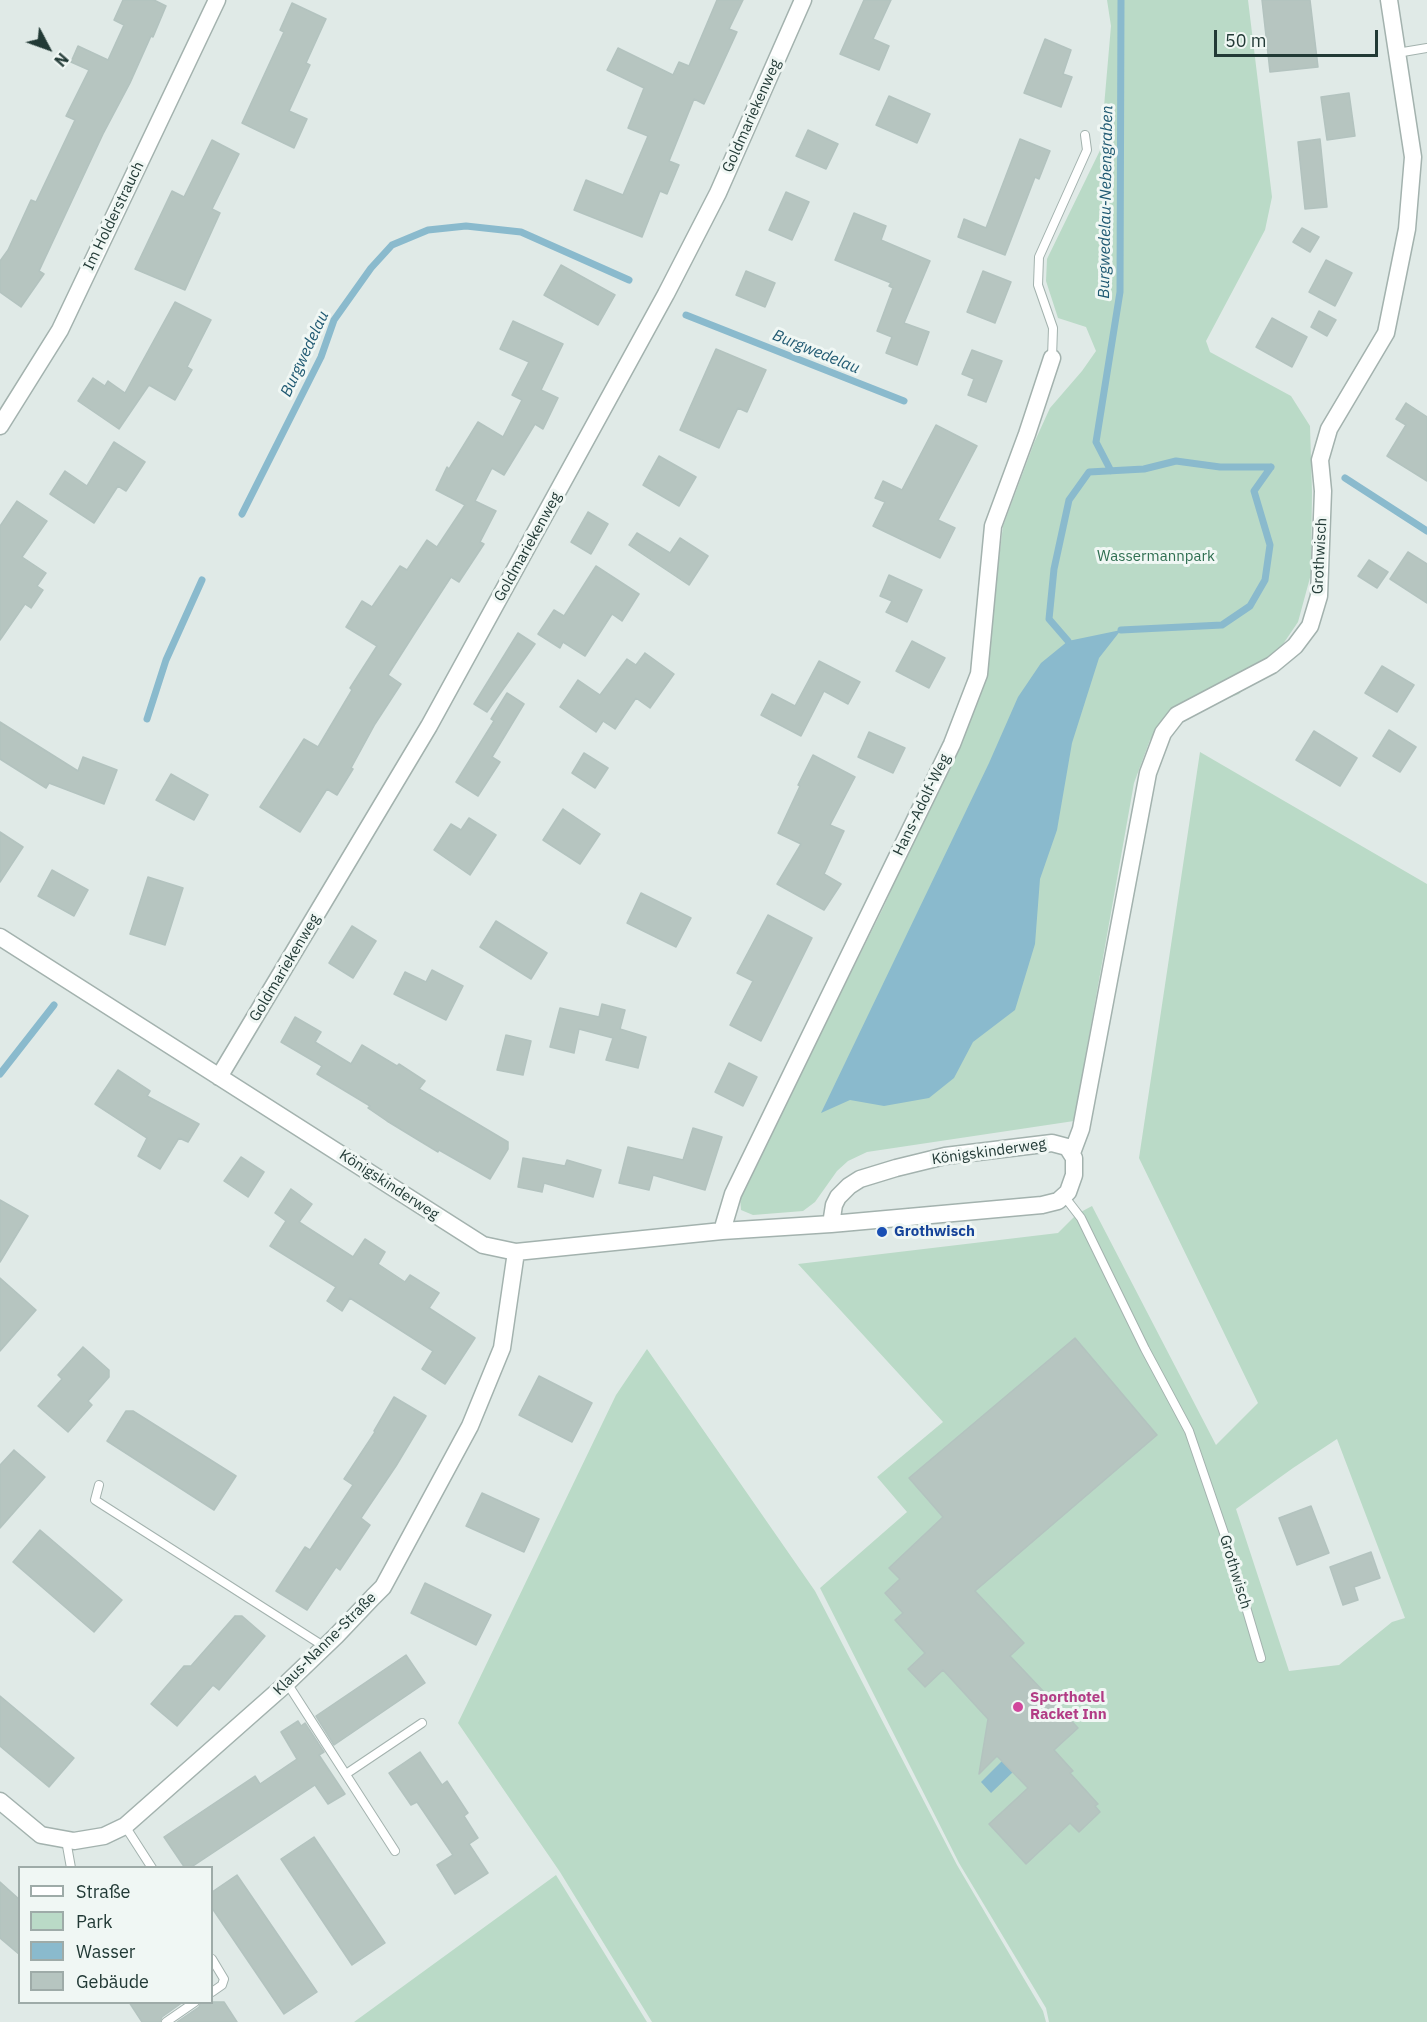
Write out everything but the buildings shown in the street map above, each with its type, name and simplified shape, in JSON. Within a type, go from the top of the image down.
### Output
[{"type":"street","name":"Im Holderstrauch","points":[[0,426],[60,330],[217,0]]},
{"type":"street","name":"Goldmariekenweg","points":[[219,1077],[429,726],[666,294],[718,193],[803,0]]},
{"type":"street","name":"Grothwisch","points":[[1072,1153],[1081,1129],[1148,773],[1163,733],[1178,715],[1272,665],[1295,646],[1310,626],[1319,596],[1323,491],[1320,460],[1329,429],[1386,333],[1420,157],[1397,53],[1389,0]]},
{"type":"street","name":"Hans-Adolf-Weg","points":[[722,1231],[733,1194],[952,744],[979,674],[993,526],[1052,357]]},
{"type":"street","name":"Königskinderweg","points":[[0,937],[483,1245],[516,1252],[722,1231],[831,1224],[1042,1205],[1051,1204],[1064,1196]]},
{"type":"street","name":"Königskinderweg","points":[[831,1224],[831,1215],[838,1197],[860,1179],[876,1174],[945,1156],[1026,1145],[1060,1144],[1072,1153]]},
{"type":"street","points":[[1064,1196],[1071,1186],[1076,1166],[1072,1153]]},
{"type":"street","name":"Klaus-Nanne-Straße","points":[[0,1802],[41,1835],[66,1840],[74,1841],[104,1836],[125,1826],[287,1683],[383,1587],[470,1426],[502,1348],[516,1252]]},
{"type":"lane","points":[[1397,53],[1427,48]]},
{"type":"lane","points":[[1052,357],[1053,328],[1038,285],[1039,256],[1087,150],[1085,135]]},
{"type":"lane","name":"Grothwisch","points":[[1064,1196],[1081,1218],[1145,1349],[1189,1431],[1225,1536],[1261,1658]]},
{"type":"lane","points":[[99,1485],[95,1500],[325,1647]]},
{"type":"lane","points":[[287,1683],[395,1851]]},
{"type":"lane","points":[[346,1774],[422,1723]]},
{"type":"lane","points":[[125,1826],[151,1866]]},
{"type":"lane","points":[[66,1840],[71,1866]]},
{"type":"lane","points":[[213,1961],[224,1979],[222,1985],[213,1991]]},
{"type":"lane","points":[[166,2022],[192,2004]]},
{"type":"green space","name":"Wassermannpark","points":[[1107,0],[1248,0],[1272,197],[1265,230],[1206,341],[1210,352],[1291,396],[1310,426],[1311,574],[1298,622],[1277,653],[1239,694],[1174,719],[1150,740],[1134,783],[1074,1121],[867,1152],[848,1161],[837,1171],[815,1202],[803,1211],[753,1215],[741,1210],[740,1196],[884,906],[984,679],[1003,526],[1034,443],[1050,408],[1096,351],[1086,327],[1058,318],[1046,281],[1047,259],[1107,136],[1103,118],[1111,26]]},
{"type":"green space","points":[[1200,752],[1427,884],[1427,2022],[1049,2022],[1046,2008],[959,1863],[820,1588],[907,1512],[877,1477],[943,1422],[798,1264],[1058,1233],[1077,1214],[1092,1206],[1216,1445],[1258,1403],[1139,1158]],"holes":[[[1337,1439],[1405,1618],[1392,1622],[1339,1665],[1289,1671],[1236,1509]]]},
{"type":"green space","points":[[647,1349],[815,1591],[957,1865],[1043,2011],[1046,2022],[652,2022],[560,1872],[458,1723],[616,1395]]},
{"type":"green space","points":[[556,1875],[647,2022],[354,2022]]},
{"type":"water","points":[[1121,630],[1099,658],[1072,743],[1057,830],[1040,879],[1035,944],[1015,1010],[973,1042],[954,1078],[929,1098],[884,1106],[850,1100],[821,1113],[989,763],[1018,697],[1041,663],[1068,641]]},
{"type":"water","points":[[1002,1761],[1013,1772],[991,1793],[981,1782]]},
{"type":"waterway","name":"Burgwedelau-Nebengraben","points":[[1111,471],[1096,442],[1120,292],[1121,0]]},
{"type":"waterway","name":"Burgwedelau","points":[[242,514],[321,357],[334,320],[371,268],[392,245],[428,230],[466,226],[521,232],[629,280]]},
{"type":"waterway","name":"Burgwedelau","points":[[686,315],[904,401]]},
{"type":"waterway","name":"Burgwedelau","points":[[1068,641],[1049,619],[1054,569],[1069,500],[1089,472],[1144,469],[1176,461],[1220,467],[1271,467]]},
{"type":"waterway","points":[[1121,630],[1222,625],[1250,606],[1265,580],[1270,545],[1254,491],[1271,467]]},
{"type":"waterway","name":"Burgwedelau","points":[[1345,478],[1427,531]]},
{"type":"waterway","name":"Burgwedelau","points":[[147,719],[166,660],[202,580]]},
{"type":"waterway","name":"Burgwedelau","points":[[0,1074],[54,1005]]},
{"type":"place","name":"Grothwisch","points":[[882,1232]]},
{"type":"place","name":"Sporthotel Racket Inn","points":[[1018,1707]]}]
